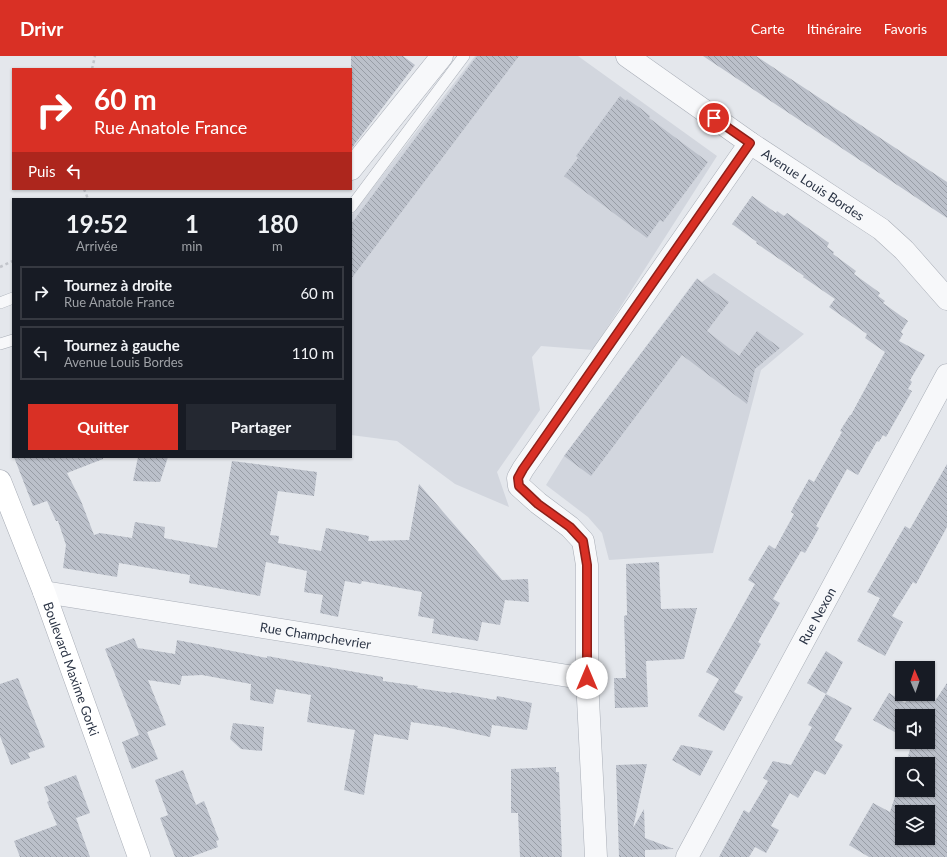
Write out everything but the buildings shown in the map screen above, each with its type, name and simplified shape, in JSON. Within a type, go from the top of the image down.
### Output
[{"type":"main road","name":"Boulevard Maxime Gorki","points":[[0,482],[44,592],[139,857]]},
{"type":"street","points":[[352,168],[442,56]]},
{"type":"street","name":"Avenue Louis Bordes","points":[[627,56],[750,143],[881,229],[904,250],[947,299]]},
{"type":"street","points":[[596,857],[587,678],[587,565],[583,541],[570,527],[538,504],[519,486],[518,478],[750,143]]},
{"type":"street","name":"Rue Nexon","points":[[687,857],[947,375]]},
{"type":"street","name":"Rue Champchevrier","points":[[44,592],[587,678]]},
{"type":"lane","points":[[352,205],[464,56]]},
{"type":"lane","points":[[0,303],[12,298]]},
{"type":"lane","points":[[0,344],[12,340]]},
{"type":"path","points":[[92,68],[95,56]]},
{"type":"path","points":[[0,267],[12,262]]},
{"type":"shaded area","points":[[475,56],[578,56],[717,156],[593,350],[541,346],[532,357],[540,410],[497,472],[509,507],[455,484],[397,441],[352,435],[352,215]]},
{"type":"shaded area","points":[[714,273],[804,334],[761,370],[713,553],[609,560],[602,533],[588,517],[546,485],[564,456],[697,278],[702,282]]},
{"type":"route","points":[[587,678],[587,565],[583,541],[570,527],[538,504],[519,486],[518,478],[750,143],[714,118]]}]
